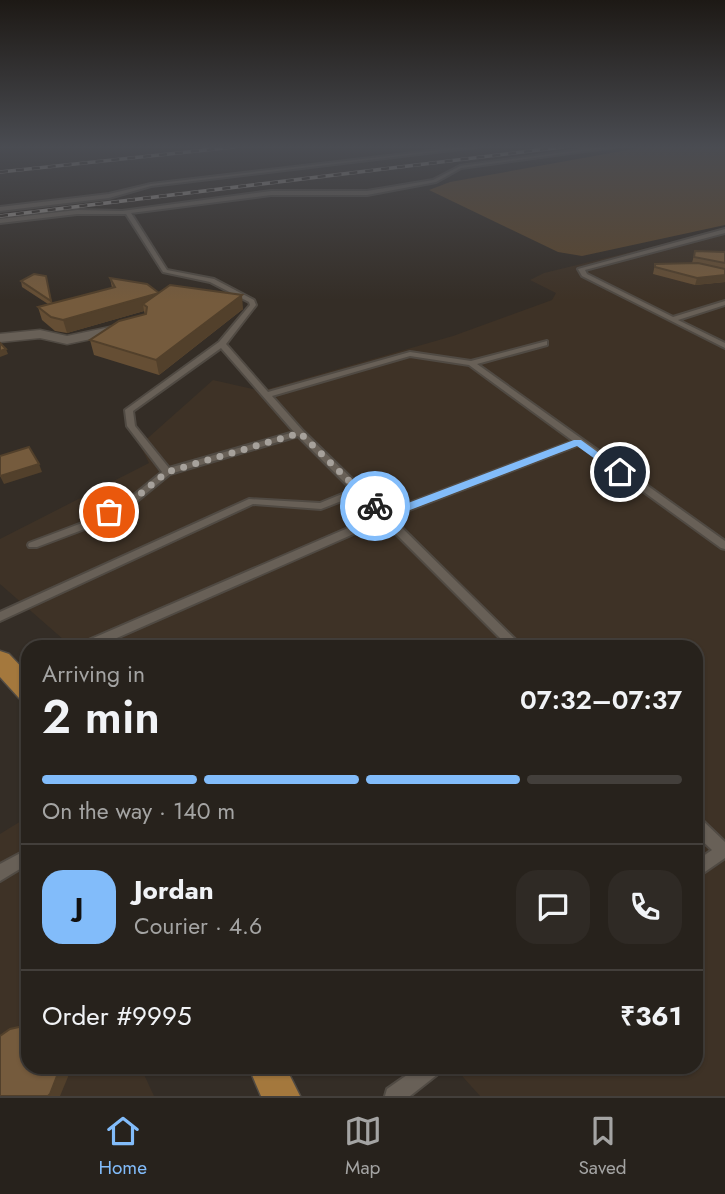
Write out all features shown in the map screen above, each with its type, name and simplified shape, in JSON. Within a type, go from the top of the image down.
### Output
[{"type":"main road","points":[[270,1074],[281,1096]]},
{"type":"street","points":[[0,338],[40,334],[67,340],[142,324]]},
{"type":"lane","points":[[0,209],[91,198]]},
{"type":"lane","points":[[0,221],[77,212],[127,212],[232,198]]},
{"type":"lane","points":[[127,212],[165,271],[212,280],[251,301],[253,305],[222,344],[129,411],[131,426],[167,472]]},
{"type":"lane","points":[[725,232],[581,269],[584,275],[725,346]]},
{"type":"lane","points":[[673,319],[725,303]]},
{"type":"lane","points":[[266,395],[410,354],[471,363],[544,343]]},
{"type":"lane","points":[[222,344],[300,433],[510,640]]},
{"type":"lane","points":[[471,363],[725,546]]},
{"type":"lane","points":[[33,545],[86,525],[133,500],[167,472],[300,433]]},
{"type":"lane","points":[[99,640],[385,516],[578,442]]},
{"type":"lane","points":[[0,617],[252,501],[321,506],[359,491]]},
{"type":"lane","points":[[703,830],[724,850],[703,866]]},
{"type":"lane","points":[[0,873],[21,860]]},
{"type":"lane","points":[[394,1096],[424,1074]]},
{"type":"shaded area","points":[[446,198],[725,198],[725,225],[582,256],[558,252]]},
{"type":"shaded area","points":[[725,229],[725,1096],[480,1096],[460,1074],[703,1074],[703,640],[64,640],[0,584],[0,539],[149,463],[140,445],[213,380],[261,391],[453,336],[552,300],[556,293],[530,280],[544,273]]},
{"type":"shaded area","points":[[21,821],[21,1074],[144,1074],[154,1096],[0,1096],[0,834]]},
{"type":"building","points":[[695,251],[725,252],[725,263],[694,257]]},
{"type":"building","points":[[698,263],[725,269],[725,275],[697,278],[655,267],[655,264]]},
{"type":"building","points":[[34,274],[46,276],[51,301],[21,281]]},
{"type":"building","points":[[110,278],[147,284],[159,293],[63,320],[51,317],[38,307],[115,287]]},
{"type":"building","points":[[170,285],[242,295],[156,360],[90,340],[119,321],[146,314],[147,307],[143,304]]},
{"type":"building","points":[[29,447],[39,464],[0,476],[0,456]]},
{"type":"building","points":[[21,1027],[21,1074],[58,1074],[48,1096],[0,1096],[0,1036],[10,1029]]},
{"type":"railway","points":[[0,216],[146,198]]},
{"type":"way so far","points":[[109,512],[133,500],[167,472],[300,433],[375,506]]},
{"type":"route","points":[[375,506],[385,516],[578,442],[620,472]]}]
